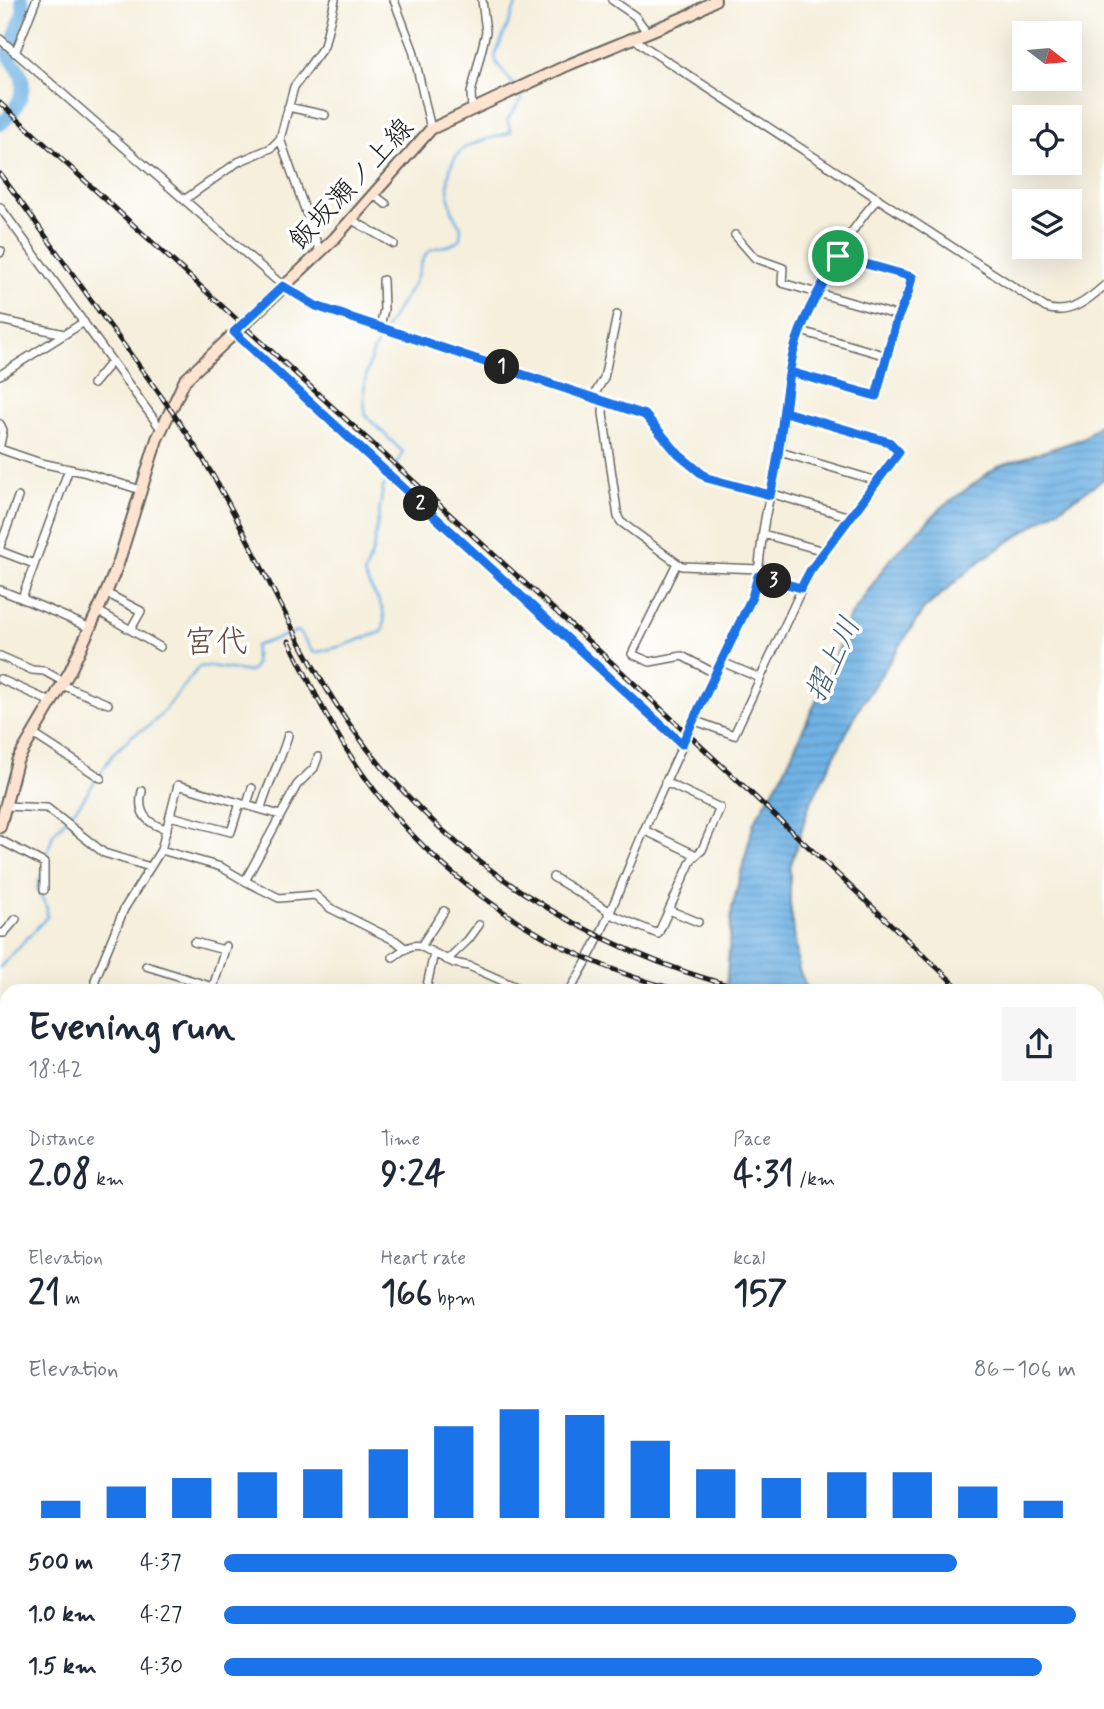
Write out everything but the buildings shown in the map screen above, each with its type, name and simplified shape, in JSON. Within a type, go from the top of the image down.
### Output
[{"type":"main road","name":"飯坂瀬ノ上線","points":[[0,827],[17,761],[63,683],[106,593],[118,564],[161,429],[185,380],[352,220],[430,128],[568,65],[692,14],[715,0]]},
{"type":"street","points":[[14,52],[36,0]]},
{"type":"street","points":[[184,200],[238,162],[271,148],[280,139],[294,87],[300,75],[324,46],[335,0]]},
{"type":"street","points":[[394,0],[413,50],[430,128]]},
{"type":"street","points":[[472,110],[471,93],[486,32],[482,0]]},
{"type":"street","points":[[612,0],[635,16],[647,32]]},
{"type":"street","points":[[634,38],[1046,308],[1058,310],[1083,304],[1104,286]]},
{"type":"street","points":[[3,42],[283,286],[316,306],[645,415],[679,455],[707,478],[850,516]]},
{"type":"street","points":[[288,107],[325,115]]},
{"type":"street","points":[[280,139],[320,252]]},
{"type":"street","points":[[373,194],[386,204]]},
{"type":"street","points":[[574,984],[584,968],[682,744],[752,597],[759,573],[763,534],[780,452],[794,350],[818,293],[838,256],[853,229],[878,198]]},
{"type":"street","points":[[0,207],[161,429]]},
{"type":"street","points":[[352,220],[394,244]]},
{"type":"street","points":[[735,235],[755,258],[783,268],[782,283],[899,316]]},
{"type":"street","points":[[790,372],[876,396],[912,277],[838,256]]},
{"type":"street","points":[[380,326],[384,310],[383,280]]},
{"type":"street","points":[[593,397],[604,378],[617,315]]},
{"type":"street","points":[[0,320],[64,334]]},
{"type":"street","points":[[0,375],[84,322]]},
{"type":"street","points":[[801,331],[887,356]]},
{"type":"street","points":[[234,332],[682,744]]},
{"type":"street","points":[[93,384],[112,360]]},
{"type":"street","points":[[604,401],[603,413],[618,517],[621,522],[682,566],[759,573],[801,588]]},
{"type":"street","points":[[693,720],[734,735],[810,571],[899,452],[889,442],[785,412]]},
{"type":"street","points":[[0,424],[4,430],[0,447],[41,463],[141,489]]},
{"type":"street","points":[[780,452],[877,481]]},
{"type":"street","points":[[22,598],[69,469]]},
{"type":"street","points":[[18,496],[0,549],[34,564]]},
{"type":"street","points":[[763,534],[824,551]]},
{"type":"street","points":[[677,563],[632,654],[650,662],[682,656],[716,674]]},
{"type":"street","points":[[0,590],[90,628]]},
{"type":"street","points":[[106,593],[141,611],[131,629]]},
{"type":"street","points":[[98,611],[160,647]]},
{"type":"street","points":[[0,656],[32,670],[44,671],[108,704]]},
{"type":"street","points":[[722,662],[760,678]]},
{"type":"street","points":[[0,680],[51,702]]},
{"type":"street","points":[[33,734],[102,778]]},
{"type":"street","points":[[261,808],[270,779],[281,762],[288,735]]},
{"type":"street","points":[[245,881],[299,781],[314,768],[318,757]]},
{"type":"street","points":[[553,877],[609,912],[658,934],[692,859],[702,850],[720,808],[665,782]]},
{"type":"street","points":[[95,984],[124,909],[161,850],[178,785],[280,815]]},
{"type":"street","points":[[170,816],[231,832],[252,788]]},
{"type":"street","points":[[142,791],[139,804],[143,813],[150,822],[167,829]]},
{"type":"street","points":[[5,806],[47,808],[104,853],[150,867]]},
{"type":"street","points":[[644,830],[696,855]]},
{"type":"street","points":[[0,840],[44,863],[44,890]]},
{"type":"street","points":[[161,850],[221,867],[279,898],[315,895],[330,908],[396,941],[406,949]]},
{"type":"street","points":[[669,910],[698,922]]},
{"type":"street","points":[[421,946],[444,911]]},
{"type":"street","points":[[0,933],[16,919]]},
{"type":"street","points":[[447,960],[479,925]]},
{"type":"street","points":[[194,942],[225,948],[214,984]]},
{"type":"street","points":[[393,957],[415,945],[421,946],[447,960],[477,968],[510,984]]},
{"type":"street","points":[[427,984],[434,953]]},
{"type":"street","points":[[146,966],[198,984]]},
{"type":"water","points":[[1104,421],[1104,479],[980,561],[924,609],[858,710],[809,806],[790,868],[790,904],[799,970],[805,984],[726,984],[732,908],[754,822],[783,773],[828,675],[848,620],[890,559],[941,508],[998,466],[1082,439]]},
{"type":"waterway","points":[[0,124],[15,108],[23,87],[20,73],[9,53],[24,10],[22,0]]},
{"type":"waterway","points":[[515,87],[496,62],[495,56],[518,0]]},
{"type":"waterway","points":[[45,862],[53,834],[82,801],[113,754],[133,735],[158,718],[199,667],[250,672],[255,665],[255,646],[298,631],[314,653],[382,632],[382,609],[364,575],[373,551],[383,488],[403,452],[366,416],[364,396],[370,361],[376,345],[416,279],[424,257],[430,250],[451,245],[460,239],[461,227],[452,209],[448,188],[451,166],[456,157],[468,146],[511,132],[507,120],[522,99],[520,92]]},
{"type":"waterway","points":[[0,967],[47,917],[47,908],[37,888],[41,875]]},
{"type":"railway","points":[[0,103],[608,659],[955,984]]},
{"type":"railway","points":[[0,174],[187,434],[229,505],[330,695],[388,774],[430,818],[475,858],[524,893],[576,924],[630,950],[726,984]]},
{"type":"railway","points":[[289,641],[353,760],[394,814],[427,849],[463,882],[502,911],[543,936],[587,958],[658,984]]},
{"type":"district","name":"宮代","points":[[216,641]]},
{"type":"route","points":[[838,256],[808,311],[794,350],[790,372],[787,396],[780,452],[770,495],[707,478],[679,455],[645,415],[316,306],[283,286],[234,332],[682,744],[752,597],[758,576],[801,588],[810,571],[899,452],[889,442],[785,412],[790,372],[876,396],[896,322],[912,277],[838,256]]},
{"type":"water label","name":"摺上川","points":[[832,659]]}]
